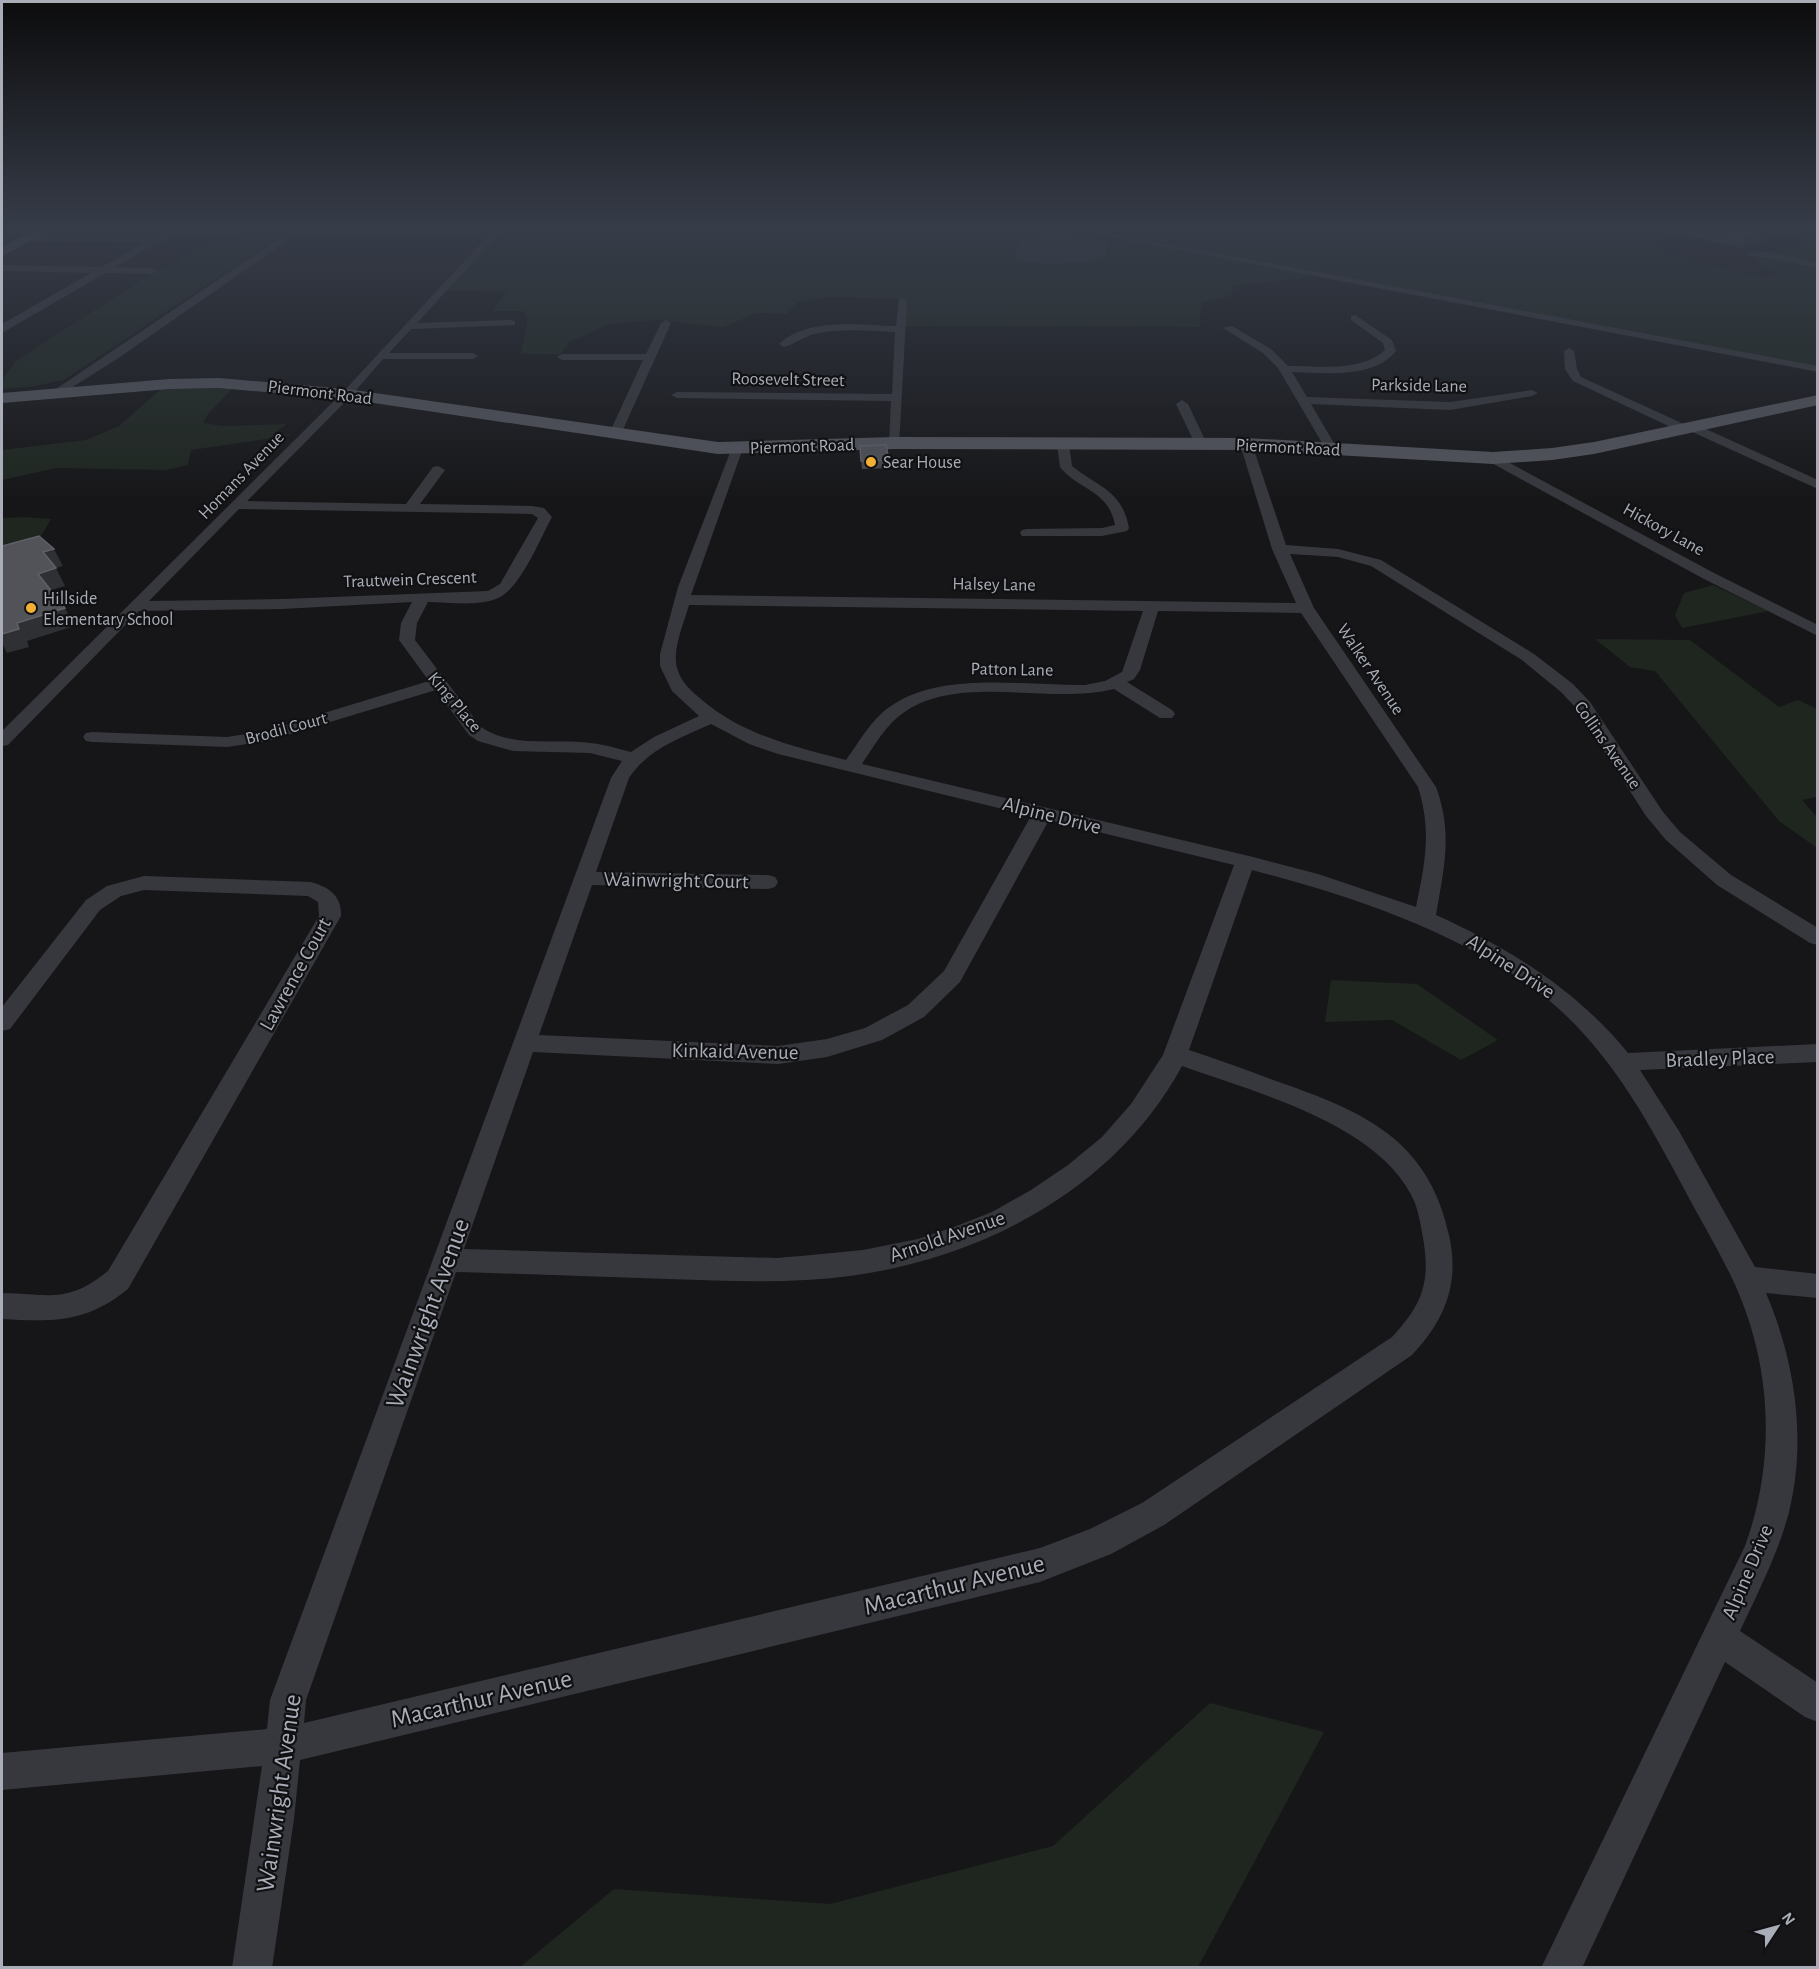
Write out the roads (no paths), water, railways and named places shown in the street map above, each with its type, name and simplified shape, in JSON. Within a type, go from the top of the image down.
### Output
[{"type":"main road","name":"Piermont Road","points":[[2,398],[114,388],[219,383],[347,394],[693,445],[737,448],[895,443],[1246,444],[1493,458],[1577,451],[1818,400]]},
{"type":"street","points":[[2,329],[18,320]]},
{"type":"street","points":[[56,393],[166,320]]},
{"type":"street","name":"Homans Avenue","points":[[2,741],[347,394],[414,320]]},
{"type":"street","points":[[895,443],[901,320]]},
{"type":"street","points":[[1285,369],[1352,367],[1374,363],[1388,355],[1391,351],[1388,342],[1358,320]]},
{"type":"street","points":[[1556,320],[1818,369]]},
{"type":"street","points":[[408,326],[511,323]]},
{"type":"street","points":[[615,434],[666,323]]},
{"type":"street","points":[[1228,328],[1268,351],[1285,369],[1332,450]]},
{"type":"street","points":[[784,344],[794,337],[815,330],[900,329]]},
{"type":"street","points":[[1569,351],[1571,369],[1577,379],[1818,485]]},
{"type":"street","points":[[380,356],[472,356]]},
{"type":"street","points":[[562,357],[650,357]]},
{"type":"street","points":[[80,378],[80,383],[114,388]]},
{"type":"street","name":"Parkside Lane","points":[[1304,400],[1450,406],[1532,393]]},
{"type":"street","name":"Roosevelt Street","points":[[677,395],[897,398]]},
{"type":"street","points":[[1182,404],[1201,444]]},
{"type":"street","points":[[1027,533],[1102,532],[1122,528],[1114,500],[1066,467],[1063,444]]},
{"type":"street","name":"Walker Avenue","points":[[1246,444],[1279,549],[1306,608],[1427,787],[1435,806],[1439,836],[1425,918]]},
{"type":"street","name":"Alpine Drive","points":[[737,448],[682,600],[668,654],[668,666],[681,691],[711,717],[755,740],[784,750],[1245,862],[1345,890],[1425,918],[1484,946],[1525,970],[1555,993],[1587,1022],[1622,1062],[1643,1093],[1746,1278],[1763,1321],[1774,1364],[1782,1415],[1782,1459],[1773,1510],[1759,1553],[1561,1968]]},
{"type":"street","name":"Hickory Lane","points":[[1493,458],[1709,576],[1818,631]]},
{"type":"street","points":[[410,508],[438,470]]},
{"type":"street","name":"Trautwein Crescent","points":[[137,606],[473,598],[501,591],[507,587],[545,517],[539,511],[532,510],[237,505]]},
{"type":"street","name":"Collins Avenue","points":[[1279,549],[1338,553],[1376,562],[1538,664],[1567,688],[1584,706],[1656,816],[1673,836],[1724,880],[1818,938]]},
{"type":"street","name":"King Place","points":[[423,598],[408,621],[406,640],[475,731],[497,743],[532,748],[590,748],[633,758]]},
{"type":"street","name":"Halsey Lane","points":[[682,600],[1306,608]]},
{"type":"street","points":[[1152,606],[1130,672],[1116,683],[1166,714]]},
{"type":"street","name":"Patton Lane","points":[[850,767],[891,714],[907,702],[928,694],[970,687],[1085,689],[1116,683]]},
{"type":"street","name":"Brodil Court","points":[[92,737],[226,742],[247,740],[287,731],[438,684]]},
{"type":"street","name":"Wainwright Avenue","points":[[252,1968],[276,1819],[288,1700],[620,778],[633,758],[652,745],[711,717]]},
{"type":"street","name":"Kinkaid Avenue","points":[[524,1043],[778,1055],[831,1048],[870,1037],[897,1024],[920,1009],[939,992],[952,976],[1042,813]]},
{"type":"street","name":"Arnold Avenue","points":[[446,1260],[776,1270],[827,1267],[926,1248],[972,1232],[1014,1213],[1053,1191],[1083,1169],[1116,1139],[1143,1107],[1175,1054],[1245,862]]},
{"type":"street","name":"Wainwright Court","points":[[584,878],[768,882]]},
{"type":"street","name":"Lawrence Court","points":[[2,1023],[93,905],[128,885],[144,883],[298,888],[321,893],[328,898],[331,907],[330,916],[118,1280],[104,1292],[86,1302],[67,1308],[2,1306]]},
{"type":"street","name":"Bradley Place","points":[[1622,1062],[1818,1053]]},
{"type":"street","name":"Macarthur Avenue","points":[[2,1772],[283,1746],[1040,1565],[1099,1542],[1153,1514],[1402,1346],[1420,1328],[1433,1306],[1440,1280],[1440,1254],[1428,1202],[1398,1157],[1354,1122],[1327,1108],[1175,1054]]},
{"type":"street","points":[[1746,1278],[1818,1286]]},
{"type":"street","points":[[1719,1636],[1818,1704]]},
{"type":"place","name":"Sear House","points":[[871,462]]},
{"type":"place","name":"Hillside Elementary School","points":[[31,608]]}]
